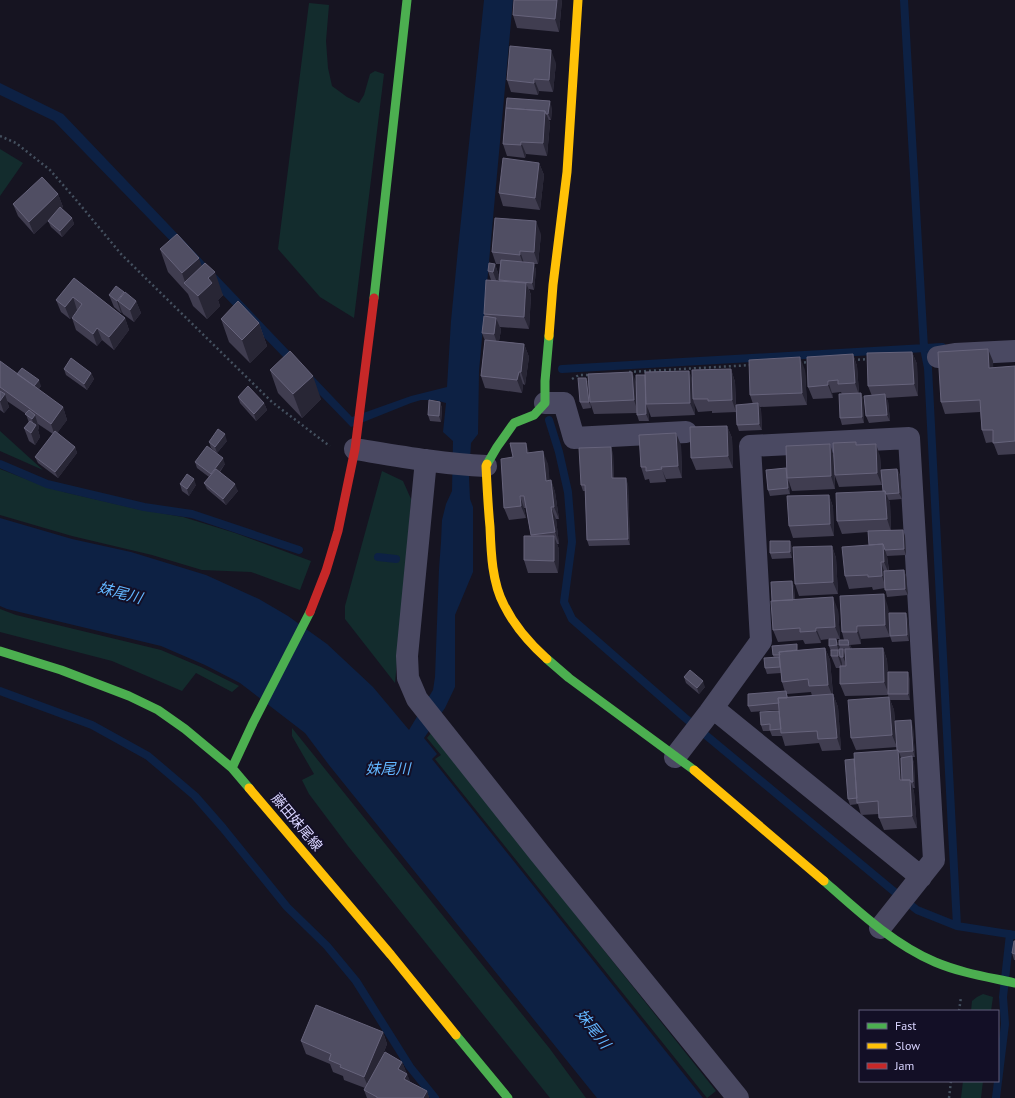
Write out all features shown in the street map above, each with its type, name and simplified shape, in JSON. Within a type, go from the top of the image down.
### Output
[{"type":"street","points":[[232,768],[253,723],[310,611],[326,571],[338,531],[354,449],[373,305],[408,0]]},
{"type":"street","points":[[478,466],[497,447],[514,423],[534,415],[545,403],[545,381],[553,285],[566,172],[578,0]]},
{"type":"street","points":[[938,357],[955,354],[1015,351]]},
{"type":"street","points":[[545,403],[564,403],[574,438],[686,432]]},
{"type":"street","points":[[675,756],[711,711],[761,641],[750,446],[908,438],[934,860],[880,928]]},
{"type":"street","points":[[354,449],[478,466]]},
{"type":"street","points":[[426,460],[407,656],[408,678],[417,699],[540,854],[738,1098]]},
{"type":"street","points":[[478,466],[495,580],[503,604],[516,626],[532,646],[565,674],[699,774],[868,920],[908,948],[935,962],[964,972],[1013,983]]},
{"type":"street","name":"藤田妹尾線","points":[[0,651],[61,670],[129,696],[158,710],[185,728],[232,768],[391,955],[508,1098]]},
{"type":"street","points":[[711,711],[918,880]]},
{"type":"path","points":[[0,136],[16,144],[50,170],[121,254],[272,402],[327,444],[339,448],[354,449]]},
{"type":"path","points":[[851,360],[873,359]]},
{"type":"path","points":[[797,363],[813,362]]},
{"type":"path","points":[[626,372],[758,365]]},
{"type":"path","points":[[545,381],[568,382],[580,375],[595,374]]},
{"type":"path","points":[[949,1098],[951,1082]]},
{"type":"green space","points":[[309,3],[329,5],[326,41],[328,68],[332,86],[347,97],[359,103],[364,95],[370,74],[375,71],[384,74],[354,318],[320,297],[278,249]]},
{"type":"green space","points":[[0,149],[23,163],[0,196]]},
{"type":"green space","points":[[0,431],[43,470],[0,451]]},
{"type":"green space","points":[[0,469],[64,492],[137,509],[183,517],[235,533],[311,561],[300,590],[251,572],[202,570],[152,555],[72,536],[0,515]]},
{"type":"green space","points":[[382,471],[403,481],[411,499],[395,683],[345,619],[345,606]]},
{"type":"green space","points":[[0,609],[16,615],[161,650],[201,667],[239,686],[232,692],[196,673],[182,691],[112,661],[0,632]]},
{"type":"green space","points":[[292,728],[550,1049],[586,1098],[550,1098],[348,846],[309,794],[302,780],[314,774],[292,736]]},
{"type":"green space","points":[[431,733],[716,1091],[707,1098],[435,759],[441,755],[427,738]]},
{"type":"green space","points":[[983,994],[993,997],[991,1010],[971,1010],[972,1001]]},
{"type":"green space","points":[[963,1082],[983,1082],[981,1098],[961,1098]]},
{"type":"water","name":"妹尾川","points":[[484,0],[513,0],[479,371],[478,434],[471,443],[469,478],[470,499],[473,507],[473,572],[455,615],[455,687],[445,708],[424,738],[437,754],[432,759],[703,1098],[597,1098],[329,765],[305,733],[240,683],[205,665],[161,646],[7,609],[0,606],[0,518],[72,539],[131,552],[206,575],[259,599],[288,616],[327,644],[373,687],[409,730],[433,690],[435,677],[442,520],[446,504],[452,491],[453,441],[443,432],[446,403],[435,400],[421,400],[351,427],[54,121],[0,95],[0,83],[63,114],[352,417],[411,396],[447,387],[451,321]]},
{"type":"building","points":[[514,0],[557,0],[555,19],[513,15]]},
{"type":"building","points":[[510,46],[551,50],[549,80],[534,79],[534,83],[507,80]]},
{"type":"building","points":[[507,98],[550,101],[548,114],[546,114],[545,111],[506,108]]},
{"type":"building","points":[[506,108],[545,111],[543,143],[521,142],[521,145],[503,144]]},
{"type":"building","points":[[503,158],[539,163],[535,198],[499,193]]},
{"type":"building","points":[[42,177],[58,194],[29,222],[13,204]]},
{"type":"building","points":[[60,207],[72,218],[60,231],[48,221]]},
{"type":"building","points":[[495,218],[536,221],[534,252],[520,251],[520,255],[492,252]]},
{"type":"building","points":[[177,234],[199,258],[182,273],[160,249]]},
{"type":"building","points":[[501,260],[534,263],[532,283],[499,280]]},
{"type":"building","points":[[205,263],[215,272],[208,278],[212,283],[198,296],[184,283]]},
{"type":"building","points":[[489,263],[495,264],[493,272],[488,271]]},
{"type":"building","points":[[74,278],[125,318],[109,337],[97,328],[93,334],[72,318],[82,304],[73,297],[65,307],[56,300]]},
{"type":"building","points":[[486,280],[526,283],[524,317],[484,314]]},
{"type":"building","points":[[116,286],[124,292],[117,301],[109,295]]},
{"type":"building","points":[[125,292],[136,301],[130,310],[118,301]]},
{"type":"building","points":[[238,301],[259,323],[242,340],[221,319]]},
{"type":"building","points":[[484,316],[496,318],[494,334],[482,333]]},
{"type":"building","points":[[485,340],[524,344],[521,372],[519,372],[517,380],[481,376]]},
{"type":"building","points":[[988,349],[989,368],[1015,366],[1015,441],[993,443],[993,430],[982,430],[980,400],[941,402],[938,352]]},
{"type":"building","points":[[290,351],[313,376],[293,394],[270,370]]},
{"type":"building","points":[[912,352],[914,384],[868,386],[867,353]]},
{"type":"building","points":[[853,354],[855,383],[838,384],[838,380],[828,381],[828,385],[808,387],[807,357]]},
{"type":"building","points":[[800,357],[802,393],[750,395],[749,360]]},
{"type":"building","points":[[71,358],[91,373],[84,384],[64,369]]},
{"type":"building","points":[[0,361],[63,407],[51,424],[0,387]]},
{"type":"building","points":[[22,368],[39,380],[34,386],[17,374]]},
{"type":"building","points":[[731,369],[732,400],[708,401],[708,399],[693,399],[692,370]]},
{"type":"building","points":[[689,371],[690,403],[646,404],[645,372]]},
{"type":"building","points":[[632,372],[634,400],[590,402],[588,374]]},
{"type":"building","points":[[636,375],[645,375],[646,414],[637,415]]},
{"type":"building","points":[[578,378],[586,378],[589,402],[580,402]]},
{"type":"building","points":[[248,386],[264,403],[254,414],[238,397]]},
{"type":"building","points":[[0,391],[5,394],[0,401]]},
{"type":"building","points":[[861,393],[862,417],[840,418],[839,394]]},
{"type":"building","points":[[885,394],[887,415],[866,416],[864,396]]},
{"type":"building","points":[[429,400],[440,402],[439,416],[428,415]]},
{"type":"building","points":[[758,403],[759,424],[737,425],[736,405]]},
{"type":"building","points":[[29,410],[35,415],[32,419],[25,414]]},
{"type":"building","points":[[30,421],[36,425],[31,433],[24,428]]},
{"type":"building","points":[[727,426],[728,456],[691,458],[690,427]]},
{"type":"building","points":[[218,429],[225,434],[215,447],[209,442]]},
{"type":"building","points":[[55,431],[75,447],[55,472],[35,457]]},
{"type":"building","points":[[676,433],[678,466],[661,467],[662,469],[646,471],[646,467],[641,467],[639,435]]},
{"type":"building","points":[[856,442],[856,445],[876,444],[877,473],[835,475],[833,443]]},
{"type":"building","points":[[510,443],[526,443],[527,453],[543,451],[546,481],[551,480],[554,507],[551,507],[555,532],[531,535],[524,496],[520,496],[521,506],[504,508],[501,459],[513,457]]},
{"type":"building","points":[[830,444],[831,476],[787,478],[786,446]]},
{"type":"building","points":[[207,446],[223,458],[211,474],[195,462]]},
{"type":"building","points":[[611,447],[612,478],[626,478],[628,539],[587,540],[585,485],[581,485],[579,448]]},
{"type":"building","points":[[786,468],[788,488],[768,490],[766,470]]},
{"type":"building","points":[[216,469],[235,484],[223,499],[204,483]]},
{"type":"building","points":[[897,469],[899,493],[886,494],[885,491],[883,491],[881,470]]},
{"type":"building","points":[[187,474],[194,479],[187,489],[180,484]]},
{"type":"building","points":[[885,491],[887,519],[837,521],[836,493]]},
{"type":"building","points":[[829,495],[830,524],[789,526],[787,496]]},
{"type":"building","points":[[903,530],[904,549],[885,550],[883,544],[869,545],[868,531]]},
{"type":"building","points":[[524,536],[554,536],[554,561],[524,560]]},
{"type":"building","points":[[770,541],[790,541],[790,552],[770,553]]},
{"type":"building","points":[[883,544],[884,562],[881,562],[882,576],[845,576],[842,547]]},
{"type":"building","points":[[832,546],[833,582],[795,584],[793,547]]},
{"type":"building","points":[[904,570],[905,589],[885,590],[884,571]]},
{"type":"building","points":[[792,581],[793,600],[772,601],[771,582]]},
{"type":"building","points":[[884,594],[885,625],[857,626],[857,632],[842,632],[840,596]]},
{"type":"building","points":[[833,597],[835,627],[816,628],[816,631],[800,632],[800,628],[773,630],[771,601]]},
{"type":"building","points":[[889,613],[906,613],[907,635],[890,636]]},
{"type":"building","points":[[829,639],[836,639],[837,645],[829,646]]},
{"type":"building","points":[[839,640],[848,640],[849,645],[839,645]]},
{"type":"building","points":[[797,644],[797,650],[779,652],[780,655],[773,655],[772,646]]},
{"type":"building","points":[[825,648],[828,685],[809,686],[808,679],[782,682],[779,652]]},
{"type":"building","points":[[883,648],[884,682],[840,684],[840,666],[846,666],[845,649]]},
{"type":"building","points":[[839,649],[843,649],[843,657],[840,657]]},
{"type":"building","points":[[831,650],[838,650],[838,656],[831,656]]},
{"type":"building","points":[[779,657],[780,667],[765,668],[764,658]]},
{"type":"building","points":[[690,670],[703,681],[697,688],[684,677]]},
{"type":"building","points":[[888,672],[908,672],[908,694],[888,694]]},
{"type":"building","points":[[786,691],[787,698],[778,698],[779,703],[748,706],[748,694]]},
{"type":"building","points":[[833,694],[837,738],[818,739],[817,731],[781,733],[778,698]]},
{"type":"building","points":[[889,697],[892,735],[851,738],[848,700]]},
{"type":"building","points":[[779,711],[781,729],[770,730],[770,724],[761,725],[760,712]]},
{"type":"building","points":[[911,720],[913,751],[899,752],[897,750],[895,721]]},
{"type":"building","points":[[898,750],[900,780],[910,780],[912,816],[879,818],[878,801],[857,803],[854,753]]},
{"type":"building","points":[[912,756],[913,782],[911,782],[910,780],[902,780],[901,758]]},
{"type":"building","points":[[854,759],[857,798],[848,799],[845,760]]},
{"type":"building","points":[[1015,941],[1015,954],[1012,953]]},
{"type":"building","points":[[316,1005],[383,1032],[364,1077],[340,1067],[341,1065],[329,1060],[331,1054],[301,1041]]},
{"type":"building","points":[[385,1052],[402,1062],[398,1069],[407,1074],[404,1079],[427,1091],[423,1098],[377,1098],[364,1090]]},
{"type":"waterway","points":[[904,0],[924,348],[928,368],[957,926]]},
{"type":"waterway","points":[[562,369],[942,347]]},
{"type":"waterway","points":[[549,420],[559,452],[568,492],[572,542],[564,602],[572,619],[684,717],[917,910],[957,926],[1015,935]]},
{"type":"waterway","points":[[0,464],[47,484],[144,507],[192,514],[299,550]]},
{"type":"waterway","points":[[378,557],[396,559]]},
{"type":"waterway","points":[[0,691],[92,725],[148,756],[195,796],[287,907],[327,946],[356,981],[410,1067],[435,1098]]},
{"type":"waterway","points":[[999,1073],[1005,1024],[1003,997],[1010,934]]},
{"type":"waterway","points":[[996,1098],[998,1082]]},
{"type":"traffic: fast","points":[[374,298],[407,0]]},
{"type":"traffic: fast","points":[[487,464],[514,423],[534,415],[545,403],[545,381],[549,336]]},
{"type":"traffic: fast","points":[[232,768],[253,723],[310,612]]},
{"type":"traffic: fast","points":[[0,651],[61,670],[129,696],[158,710],[185,729],[232,768],[249,788]]},
{"type":"traffic: fast","points":[[547,659],[569,678],[694,770]]},
{"type":"traffic: fast","points":[[824,881],[876,926],[920,955],[955,969],[1015,983]]},
{"type":"traffic: fast","points":[[456,1035],[508,1098]]},
{"type":"traffic: slow","points":[[549,336],[553,285],[567,172],[578,0]]},
{"type":"traffic: slow","points":[[487,464],[486,474],[492,557],[497,587],[508,613],[518,628],[528,641],[547,659]]},
{"type":"traffic: slow","points":[[694,770],[824,881]]},
{"type":"traffic: slow","points":[[249,788],[391,955],[456,1035]]},
{"type":"traffic: jam","points":[[310,612],[326,571],[338,531],[355,449],[374,298]]}]
